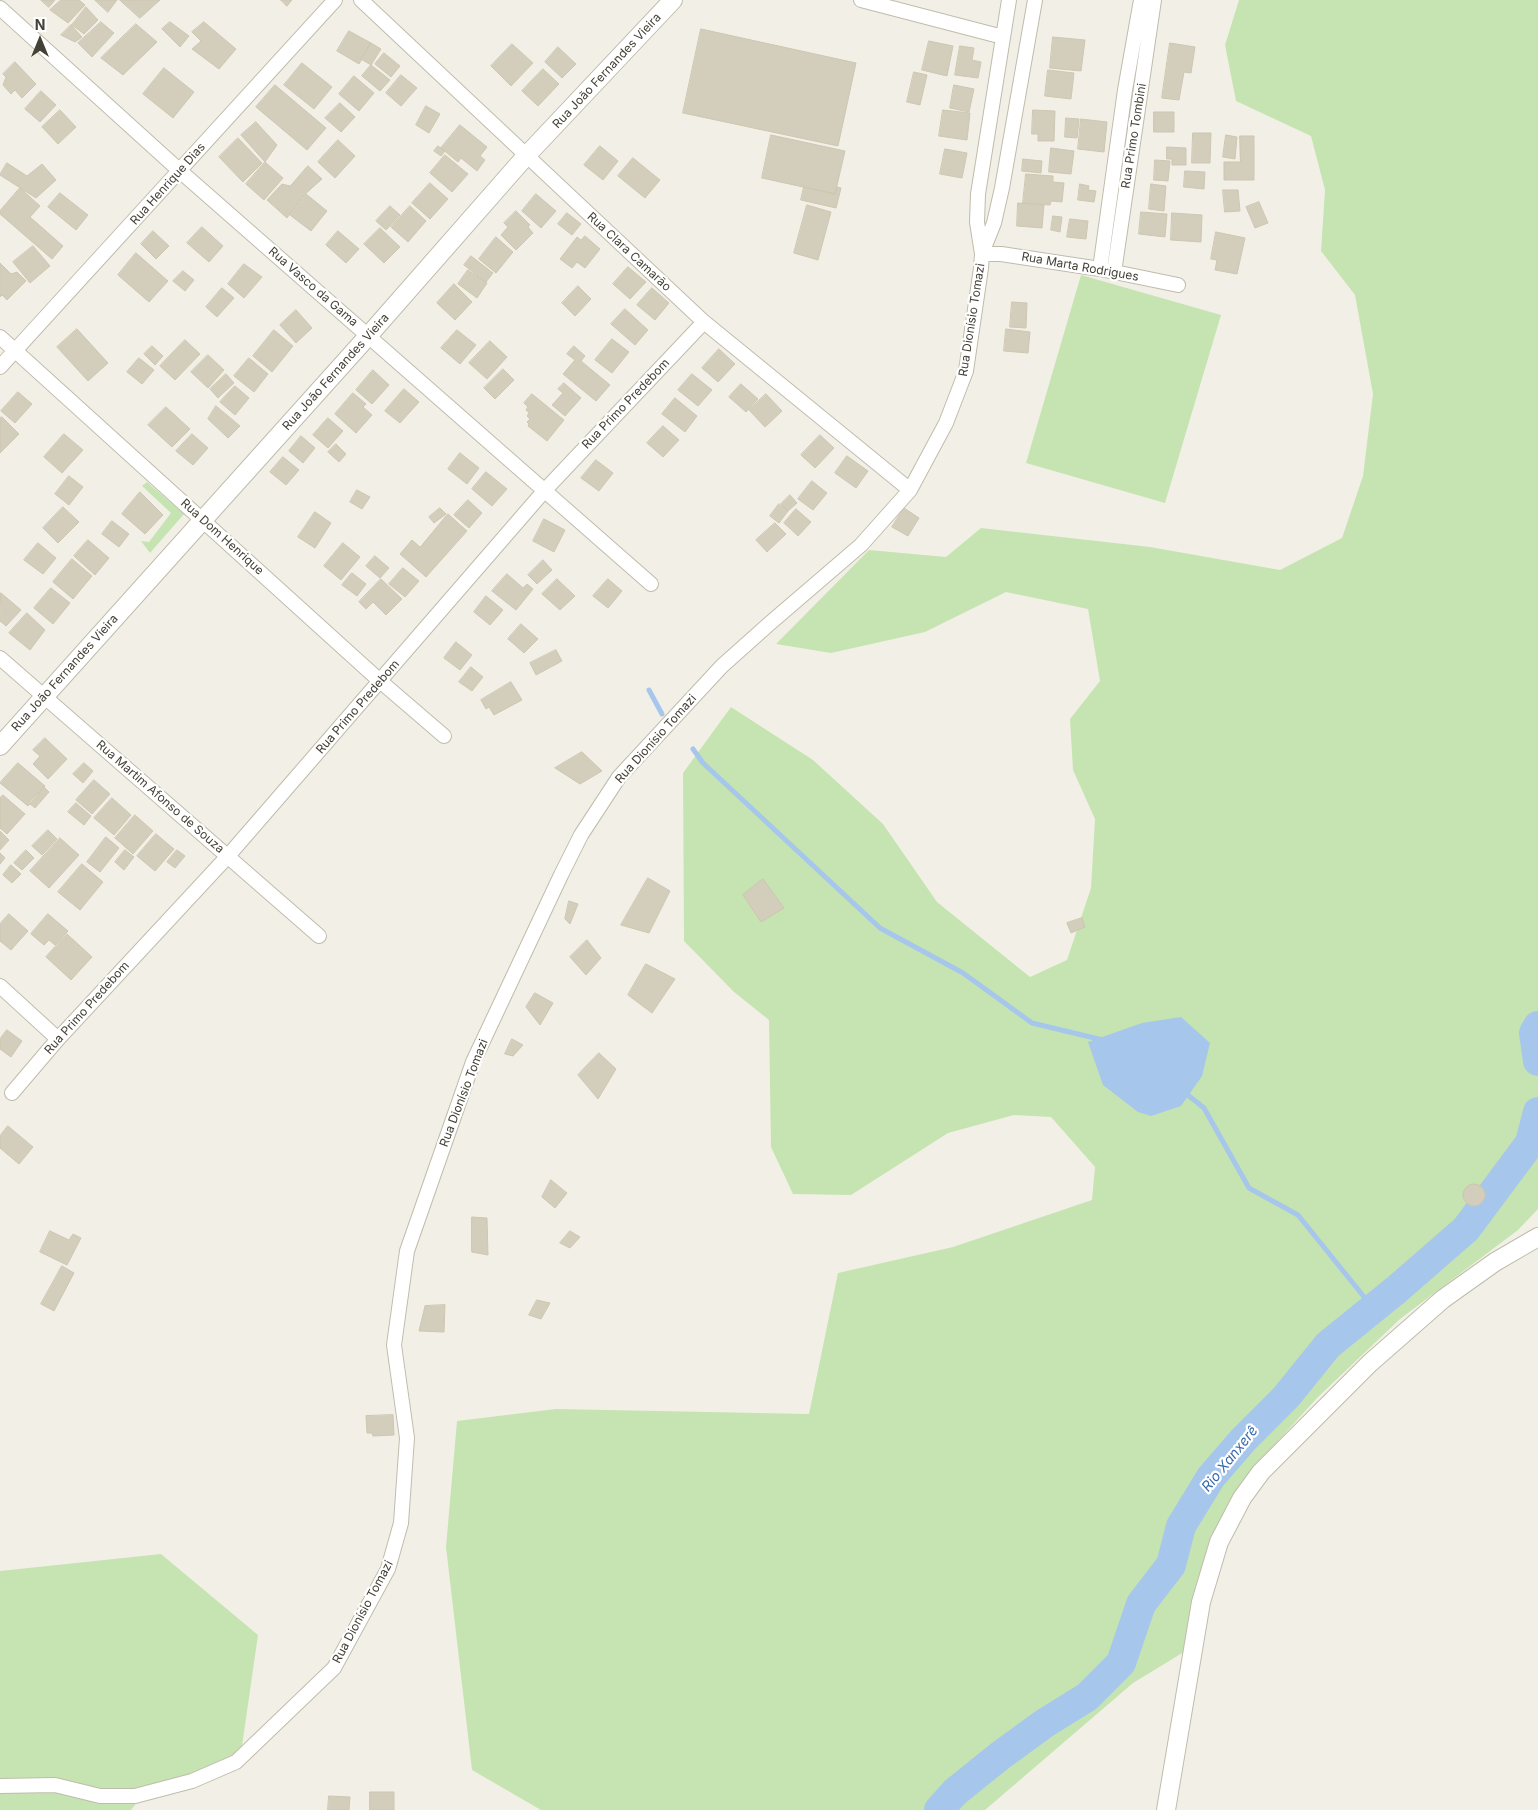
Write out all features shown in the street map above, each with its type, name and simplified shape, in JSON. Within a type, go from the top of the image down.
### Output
[{"type":"street","name":"Rua Henrique Dias","points":[[0,367],[335,0]]},
{"type":"street","name":"Rua Clara Camarão","points":[[361,0],[704,322],[910,490]]},
{"type":"street","name":"Rua João Fernandes Vieira","points":[[0,746],[369,335],[526,156],[673,0]]},
{"type":"street","points":[[861,0],[1003,36]]},
{"type":"street","name":"Rua Dionísio Tomazi","points":[[982,254],[977,222],[978,194],[1009,0]]},
{"type":"street","name":"Rua Dionísio Tomazi","points":[[0,1786],[55,1785],[100,1796],[135,1796],[192,1781],[236,1762],[334,1668],[388,1569],[401,1523],[407,1438],[394,1345],[407,1251],[473,1062],[581,835],[619,777],[722,666],[861,546],[910,490],[946,423],[966,371],[982,254],[994,223],[1002,188],[1034,0]]},
{"type":"street","name":"Rua Primo Tombini","points":[[1107,270],[1125,90],[1141,0]]},
{"type":"street","name":"Rua Primo Tombini","points":[[1107,270],[1154,0]]},
{"type":"street","name":"Rua Vasco da Gama","points":[[0,8],[180,170],[651,584]]},
{"type":"street","name":"Rua Marta Rodrigues","points":[[982,254],[1001,254],[1107,270],[1178,285]]},
{"type":"street","name":"Rua Primo Predebom","points":[[12,1093],[58,1039],[228,856],[545,490],[704,322]]},
{"type":"street","name":"Rua Dom Henrique","points":[[0,336],[380,681],[444,736]]},
{"type":"street","name":"Rua Martim Afonso de Souza","points":[[0,658],[319,936]]},
{"type":"street","points":[[0,986],[58,1039]]},
{"type":"street","points":[[1166,1810],[1201,1602],[1219,1542],[1242,1498],[1261,1472],[1370,1363],[1443,1299],[1495,1262],[1538,1237]]},
{"type":"green space","points":[[1239,0],[1538,0],[1538,1209],[1518,1230],[1400,1319],[1317,1398],[1250,1472],[1229,1504],[1217,1527],[1184,1652],[1133,1683],[985,1810],[541,1810],[472,1770],[446,1547],[457,1421],[556,1409],[809,1414],[838,1273],[953,1247],[1092,1200],[1095,1167],[1051,1117],[1014,1115],[948,1133],[851,1195],[793,1194],[771,1147],[769,1020],[734,992],[684,941],[683,773],[731,707],[813,760],[883,824],[937,902],[1030,977],[1067,960],[1091,888],[1095,819],[1073,770],[1070,719],[1100,681],[1088,609],[1006,592],[925,632],[831,653],[776,644],[869,550],[946,557],[981,528],[1150,547],[1280,570],[1342,538],[1363,476],[1373,394],[1355,295],[1321,251],[1325,190],[1311,136],[1236,101],[1225,45]]},
{"type":"green space","points":[[1081,275],[1221,315],[1165,503],[1026,463]]},
{"type":"green space","points":[[147,482],[184,514],[150,553],[141,541],[149,542],[171,513],[142,486]]},
{"type":"green space","points":[[161,1554],[258,1635],[241,1753],[142,1796],[131,1810],[0,1810],[0,1571]]},
{"type":"water","points":[[1181,1017],[1210,1043],[1202,1076],[1181,1106],[1151,1116],[1138,1112],[1103,1085],[1088,1042],[1142,1023]]},
{"type":"building","points":[[41,0],[55,0],[49,7]]},
{"type":"building","points":[[61,0],[79,0],[85,5],[68,23],[50,10]]},
{"type":"building","points":[[95,0],[117,0],[108,12]]},
{"type":"building","points":[[120,0],[160,0],[140,18]]},
{"type":"building","points":[[281,0],[292,0],[287,6]]},
{"type":"building","points":[[86,7],[98,20],[84,34],[72,25]]},
{"type":"building","points":[[101,22],[114,33],[92,57],[78,43]]},
{"type":"building","points":[[170,22],[189,36],[180,47],[162,29]]},
{"type":"building","points":[[204,22],[236,49],[219,69],[192,49],[201,41],[192,32]]},
{"type":"building","points":[[136,24],[157,42],[123,75],[101,58]]},
{"type":"building","points":[[71,25],[82,37],[75,42],[61,35]]},
{"type":"building","points":[[701,29],[856,63],[838,146],[683,113]]},
{"type":"building","points":[[349,31],[371,43],[359,64],[337,51]]},
{"type":"building","points":[[1053,37],[1085,40],[1081,71],[1050,68]]},
{"type":"building","points":[[929,41],[953,46],[947,76],[922,70]]},
{"type":"building","points":[[371,43],[381,49],[371,65],[361,59]]},
{"type":"building","points":[[1170,43],[1195,47],[1191,73],[1184,72],[1179,100],[1162,98]]},
{"type":"building","points":[[512,44],[533,63],[511,86],[491,66]]},
{"type":"building","points":[[960,46],[974,48],[972,60],[981,62],[978,78],[955,75]]},
{"type":"building","points":[[558,47],[576,64],[562,78],[545,62]]},
{"type":"building","points":[[384,53],[400,66],[391,77],[375,64]]},
{"type":"building","points":[[15,62],[36,84],[22,98],[15,90],[11,94],[3,85],[6,77],[3,74]]},
{"type":"building","points":[[302,63],[332,87],[314,109],[284,85]]},
{"type":"building","points":[[371,65],[390,80],[380,91],[362,76]]},
{"type":"building","points":[[164,68],[194,92],[173,118],[143,94]]},
{"type":"building","points":[[543,69],[559,84],[538,106],[522,91]]},
{"type":"building","points":[[1048,70],[1074,73],[1071,99],[1045,96]]},
{"type":"building","points":[[914,72],[927,75],[920,105],[907,102]]},
{"type":"building","points":[[401,75],[417,88],[401,106],[386,93]]},
{"type":"building","points":[[354,76],[374,93],[359,111],[339,94]]},
{"type":"building","points":[[275,85],[326,128],[307,150],[256,107]]},
{"type":"building","points":[[954,85],[974,89],[969,112],[950,108]]},
{"type":"building","points":[[41,91],[56,105],[40,122],[25,109]]},
{"type":"building","points":[[340,103],[355,117],[341,132],[325,118]]},
{"type":"building","points":[[426,106],[440,114],[429,133],[416,125]]},
{"type":"building","points":[[60,110],[76,127],[58,144],[42,127]]},
{"type":"building","points":[[943,110],[970,113],[967,140],[939,136]]},
{"type":"building","points":[[1033,110],[1055,111],[1054,141],[1038,141],[1038,134],[1032,134]]},
{"type":"building","points":[[1154,112],[1174,112],[1174,132],[1154,132]]},
{"type":"building","points":[[1066,118],[1079,119],[1077,138],[1065,137]]},
{"type":"building","points":[[1081,119],[1107,122],[1104,152],[1078,149]]},
{"type":"building","points":[[256,122],[277,145],[265,162],[241,135]]},
{"type":"building","points":[[460,125],[487,147],[480,156],[485,160],[477,171],[461,158],[458,162],[441,148]]},
{"type":"building","points":[[1193,133],[1211,133],[1210,163],[1192,163]]},
{"type":"building","points":[[771,135],[845,151],[835,194],[762,178]]},
{"type":"building","points":[[1226,135],[1237,137],[1235,159],[1223,157]]},
{"type":"building","points":[[1240,136],[1254,136],[1254,180],[1224,180],[1224,162],[1240,162]]},
{"type":"building","points":[[238,138],[262,163],[243,182],[219,157]]},
{"type":"building","points":[[338,140],[355,156],[335,178],[318,162]]},
{"type":"building","points":[[438,146],[445,151],[441,156],[434,151]]},
{"type":"building","points":[[600,146],[618,161],[603,180],[584,165]]},
{"type":"building","points":[[1167,147],[1186,148],[1186,165],[1172,165],[1172,159],[1167,159]]},
{"type":"building","points":[[1051,148],[1074,151],[1071,174],[1049,172]]},
{"type":"building","points":[[945,149],[967,153],[962,178],[940,174]]},
{"type":"building","points":[[445,155],[468,174],[452,192],[430,173]]},
{"type":"building","points":[[633,158],[660,180],[645,198],[618,176]]},
{"type":"building","points":[[1023,159],[1042,161],[1041,173],[1022,171]]},
{"type":"building","points":[[1155,160],[1170,161],[1168,181],[1154,180]]},
{"type":"building","points":[[265,162],[283,178],[264,200],[246,184]]},
{"type":"building","points":[[7,163],[27,176],[42,164],[56,180],[36,198],[0,175]]},
{"type":"building","points":[[308,166],[322,179],[303,196],[287,218],[267,200],[282,184],[290,186]]},
{"type":"building","points":[[1185,171],[1205,172],[1204,189],[1184,187]]},
{"type":"building","points":[[1026,174],[1053,176],[1053,182],[1064,183],[1062,202],[1051,201],[1050,205],[1023,203]]},
{"type":"building","points":[[430,183],[448,199],[430,219],[412,203]]},
{"type":"building","points":[[1080,184],[1089,186],[1088,190],[1096,191],[1094,202],[1078,200]]},
{"type":"building","points":[[1151,184],[1166,186],[1164,211],[1149,209]]},
{"type":"building","points":[[804,187],[835,194],[837,187],[841,188],[836,208],[801,200]]},
{"type":"building","points":[[20,188],[40,206],[30,217],[63,246],[52,259],[0,214],[0,211]]},
{"type":"building","points":[[1223,190],[1238,190],[1240,211],[1225,212]]},
{"type":"building","points":[[60,193],[88,215],[76,230],[48,207]]},
{"type":"building","points":[[306,194],[327,211],[311,231],[290,215]]},
{"type":"building","points":[[536,194],[556,211],[541,228],[522,211]]},
{"type":"building","points":[[1259,202],[1268,223],[1255,228],[1246,207]]},
{"type":"building","points":[[1018,203],[1044,205],[1042,228],[1017,226]]},
{"type":"building","points":[[807,205],[831,212],[818,260],[794,253]]},
{"type":"building","points":[[390,206],[400,215],[386,230],[376,221]]},
{"type":"building","points":[[410,206],[426,221],[408,242],[391,227]]},
{"type":"building","points":[[516,211],[530,225],[528,227],[533,233],[516,250],[501,235],[508,227],[504,223]]},
{"type":"building","points":[[1141,212],[1167,214],[1165,237],[1139,234]]},
{"type":"building","points":[[567,213],[581,224],[572,235],[558,224]]},
{"type":"building","points":[[1172,213],[1202,215],[1201,242],[1171,240]]},
{"type":"building","points":[[1053,216],[1062,217],[1060,232],[1051,230]]},
{"type":"building","points":[[1070,219],[1088,221],[1086,239],[1067,237]]},
{"type":"building","points":[[202,227],[223,246],[209,262],[187,243]]},
{"type":"building","points":[[380,228],[400,247],[384,263],[364,244]]},
{"type":"building","points":[[153,231],[169,246],[156,259],[141,244]]},
{"type":"building","points":[[338,231],[359,249],[346,263],[326,245]]},
{"type":"building","points":[[1216,232],[1245,238],[1237,274],[1215,270],[1217,260],[1211,259]]},
{"type":"building","points":[[585,236],[600,249],[585,268],[577,262],[572,268],[560,259],[577,237],[581,240]]},
{"type":"building","points":[[496,237],[513,252],[496,273],[479,259]]},
{"type":"building","points":[[33,246],[50,266],[30,283],[13,262]]},
{"type":"building","points":[[136,253],[168,281],[149,302],[118,275]]},
{"type":"building","points":[[471,256],[493,273],[486,282],[464,265]]},
{"type":"building","points":[[0,263],[11,274],[17,272],[26,281],[7,300],[2,295],[0,297]]},
{"type":"building","points":[[244,264],[262,277],[244,298],[228,284]]},
{"type":"building","points":[[628,267],[646,282],[630,299],[613,284]]},
{"type":"building","points":[[468,270],[487,283],[477,298],[458,284]]},
{"type":"building","points":[[183,271],[194,280],[185,291],[173,281]]},
{"type":"building","points":[[454,284],[472,302],[455,320],[437,303]]},
{"type":"building","points":[[578,286],[591,299],[575,316],[562,303]]},
{"type":"building","points":[[222,288],[234,298],[217,317],[206,307]]},
{"type":"building","points":[[652,288],[669,303],[655,320],[637,305]]},
{"type":"building","points":[[1012,302],[1027,303],[1026,328],[1010,327]]},
{"type":"building","points":[[625,309],[648,330],[635,345],[611,324]]},
{"type":"building","points":[[296,310],[312,328],[296,343],[280,325]]},
{"type":"building","points":[[77,329],[108,363],[88,381],[57,347]]},
{"type":"building","points":[[1006,329],[1030,332],[1028,353],[1004,351]]},
{"type":"building","points":[[274,330],[293,346],[272,372],[253,356]]},
{"type":"building","points":[[457,330],[476,345],[460,364],[441,348]]},
{"type":"building","points":[[612,339],[629,352],[612,373],[595,360]]},
{"type":"building","points":[[185,340],[200,354],[175,380],[160,366]]},
{"type":"building","points":[[490,341],[507,357],[487,379],[469,363]]},
{"type":"building","points":[[152,346],[163,356],[155,365],[144,354]]},
{"type":"building","points":[[574,346],[585,356],[581,361],[610,385],[596,401],[563,374],[575,360],[567,354]]},
{"type":"building","points":[[719,349],[735,364],[718,382],[702,368]]},
{"type":"building","points":[[208,355],[224,370],[208,388],[191,372]]},
{"type":"building","points":[[139,358],[154,370],[142,384],[127,372]]},
{"type":"building","points":[[249,358],[268,374],[254,392],[234,376]]},
{"type":"building","points":[[503,369],[514,380],[495,399],[484,388]]},
{"type":"building","points":[[373,370],[389,385],[372,404],[356,390]]},
{"type":"building","points":[[226,374],[234,383],[218,398],[210,389]]},
{"type":"building","points":[[692,374],[712,390],[698,406],[678,390]]},
{"type":"building","points":[[564,383],[581,398],[565,416],[552,405],[563,393],[558,389]]},
{"type":"building","points":[[741,384],[758,399],[746,412],[729,397]]},
{"type":"building","points":[[235,386],[249,398],[235,415],[220,402]]},
{"type":"building","points":[[404,389],[419,402],[400,423],[385,411]]},
{"type":"building","points":[[18,392],[32,404],[15,423],[1,411]]},
{"type":"building","points":[[353,393],[366,404],[363,407],[372,415],[356,433],[335,414]]},
{"type":"building","points":[[532,394],[564,420],[547,441],[528,426],[527,422],[530,419],[527,416],[529,413],[526,410],[528,407],[524,403]]},
{"type":"building","points":[[766,394],[782,411],[765,427],[749,410]]},
{"type":"building","points":[[675,398],[697,416],[685,432],[662,414]]},
{"type":"building","points":[[216,406],[240,426],[228,438],[208,419]]},
{"type":"building","points":[[166,407],[190,429],[172,447],[148,425]]},
{"type":"building","points":[[2,417],[19,434],[0,453],[0,418]]},
{"type":"building","points":[[328,418],[343,431],[328,448],[313,435]]},
{"type":"building","points":[[663,426],[679,440],[663,457],[647,443]]},
{"type":"building","points":[[64,434],[83,450],[62,473],[44,457]]},
{"type":"building","points":[[192,434],[208,448],[193,465],[176,451]]},
{"type":"building","points":[[820,435],[834,448],[815,468],[801,455]]},
{"type":"building","points":[[301,436],[315,448],[303,463],[289,451]]},
{"type":"building","points":[[336,444],[346,454],[339,462],[328,452]]},
{"type":"building","points":[[460,453],[479,468],[467,484],[448,469]]},
{"type":"building","points":[[847,456],[868,471],[856,488],[835,473]]},
{"type":"building","points":[[283,457],[299,470],[286,485],[270,472]]},
{"type":"building","points":[[596,460],[613,473],[599,491],[581,478]]},
{"type":"building","points":[[486,472],[507,489],[492,506],[472,489]]},
{"type":"building","points":[[69,476],[83,487],[69,505],[55,494]]},
{"type":"building","points":[[812,481],[827,493],[813,510],[798,499]]},
{"type":"building","points":[[357,490],[370,497],[362,509],[350,502]]},
{"type":"building","points":[[140,492],[163,515],[145,534],[122,514]]},
{"type":"building","points":[[790,495],[797,503],[788,511],[781,504]]},
{"type":"building","points":[[468,500],[482,513],[469,528],[454,515]]},
{"type":"building","points":[[779,504],[788,511],[779,523],[770,516]]},
{"type":"building","points":[[63,507],[79,522],[58,543],[43,528]]},
{"type":"building","points":[[440,508],[446,514],[434,523],[429,517]]},
{"type":"building","points":[[904,508],[919,518],[908,536],[892,527]]},
{"type":"building","points":[[796,509],[811,522],[798,536],[784,523]]},
{"type":"building","points":[[315,512],[331,523],[315,548],[298,537]]},
{"type":"building","points":[[448,514],[467,531],[426,577],[400,554],[412,540],[420,547]]},
{"type":"building","points":[[544,519],[565,530],[554,552],[533,541]]},
{"type":"building","points":[[112,521],[129,534],[119,547],[102,534]]},
{"type":"building","points":[[775,523],[786,534],[767,552],[756,540]]},
{"type":"building","points":[[88,540],[109,558],[95,575],[74,556]]},
{"type":"building","points":[[38,543],[56,558],[43,574],[24,560]]},
{"type":"building","points":[[343,543],[360,557],[341,580],[324,566]]},
{"type":"building","points":[[375,556],[389,568],[380,578],[366,566]]},
{"type":"building","points":[[72,559],[92,576],[73,599],[53,582]]},
{"type":"building","points":[[543,560],[552,570],[537,584],[528,575]]},
{"type":"building","points":[[403,568],[419,581],[405,597],[389,584]]},
{"type":"building","points":[[352,573],[366,584],[357,596],[342,585]]},
{"type":"building","points":[[507,574],[523,588],[527,584],[533,589],[516,610],[492,591]]},
{"type":"building","points":[[381,579],[402,599],[386,615],[373,602],[366,609],[359,602]]},
{"type":"building","points":[[557,579],[575,596],[560,610],[542,594]]},
{"type":"building","points":[[608,579],[622,591],[608,608],[593,596]]},
{"type":"building","points":[[51,588],[70,603],[53,624],[34,608]]},
{"type":"building","points":[[1,593],[21,610],[6,626],[0,621]]},
{"type":"building","points":[[486,596],[503,610],[490,625],[474,612]]},
{"type":"building","points":[[27,613],[45,630],[30,650],[9,633]]},
{"type":"building","points":[[521,624],[538,639],[524,653],[508,639]]},
{"type":"building","points":[[456,642],[472,655],[460,670],[444,658]]},
{"type":"building","points":[[556,650],[562,661],[536,675],[530,663]]},
{"type":"building","points":[[471,667],[483,677],[472,691],[459,682]]},
{"type":"building","points":[[511,682],[522,700],[494,715],[489,707],[486,709],[481,700]]},
{"type":"building","points":[[45,738],[67,759],[48,779],[33,764],[40,756],[33,750]]},
{"type":"building","points":[[582,752],[602,771],[580,784],[555,768]]},
{"type":"building","points":[[18,763],[45,786],[28,806],[0,783]]},
{"type":"building","points":[[84,763],[93,771],[83,783],[73,774]]},
{"type":"building","points":[[94,780],[110,794],[92,814],[76,800]]},
{"type":"building","points":[[44,787],[49,792],[35,808],[29,803]]},
{"type":"building","points":[[3,795],[25,814],[7,834],[0,828],[0,798]]},
{"type":"building","points":[[112,798],[131,815],[114,835],[94,818]]},
{"type":"building","points":[[76,803],[91,816],[84,825],[68,812]]},
{"type":"building","points":[[135,815],[153,831],[133,854],[115,838]]},
{"type":"building","points":[[48,830],[57,839],[42,855],[32,846]]},
{"type":"building","points":[[0,831],[9,840],[0,850]]},
{"type":"building","points":[[156,834],[174,849],[155,871],[137,856]]},
{"type":"building","points":[[106,837],[119,848],[100,872],[87,862]]},
{"type":"building","points":[[60,838],[79,855],[49,888],[30,871]]},
{"type":"building","points":[[26,850],[34,858],[22,870],[14,863]]},
{"type":"building","points":[[125,850],[134,857],[124,870],[115,862]]},
{"type":"building","points":[[177,850],[185,856],[175,868],[167,862]]},
{"type":"building","points":[[0,853],[5,858],[0,864]]},
{"type":"building","points":[[82,864],[103,882],[80,910],[58,892]]},
{"type":"building","points":[[11,865],[21,874],[12,883],[3,875]]},
{"type":"building","points":[[648,878],[670,891],[649,933],[621,925]]},
{"type":"building","points":[[763,879],[784,908],[761,922],[743,895]]},
{"type":"building","points":[[569,901],[578,904],[570,924],[565,919]]},
{"type":"building","points":[[9,914],[28,931],[11,950],[0,941],[0,924]]},
{"type":"building","points":[[48,914],[68,931],[55,945],[49,940],[44,945],[31,934]]},
{"type":"building","points":[[1082,918],[1085,927],[1071,933],[1067,923]]},
{"type":"building","points":[[67,934],[92,957],[71,980],[46,957]]},
{"type":"building","points":[[587,940],[601,958],[586,975],[570,957]]},
{"type":"building","points":[[646,964],[675,979],[652,1013],[628,995]]},
{"type":"building","points":[[535,993],[553,1003],[540,1025],[526,1007]]},
{"type":"building","points":[[7,1030],[22,1041],[11,1057],[0,1049],[0,1039]]},
{"type":"building","points":[[512,1039],[523,1045],[513,1056],[505,1054]]},
{"type":"building","points":[[599,1053],[616,1069],[598,1099],[578,1075]]},
{"type":"building","points":[[8,1126],[33,1147],[19,1164],[0,1148],[0,1136]]},
{"type":"building","points":[[551,1180],[567,1193],[555,1208],[542,1197]]},
{"type":"building","points":[[1474,1184],[1482,1187],[1485,1195],[1482,1203],[1474,1206],[1466,1203],[1463,1195],[1466,1187]]},
{"type":"building","points":[[472,1217],[487,1218],[488,1255],[472,1252]]},
{"type":"building","points":[[50,1231],[69,1240],[73,1234],[81,1238],[67,1265],[40,1252]]},
{"type":"building","points":[[570,1231],[580,1237],[570,1248],[560,1243]]},
{"type":"building","points":[[62,1266],[74,1273],[54,1311],[41,1304]]},
{"type":"building","points":[[537,1300],[550,1303],[541,1319],[529,1315]]},
{"type":"building","points":[[445,1305],[444,1332],[419,1331],[425,1306]]},
{"type":"building","points":[[393,1415],[394,1435],[373,1436],[372,1433],[367,1433],[366,1416]]},
{"type":"building","points":[[370,1792],[394,1792],[394,1810],[370,1810]]},
{"type":"building","points":[[329,1796],[350,1797],[349,1810],[328,1810]]},
{"type":"waterway","points":[[649,690],[662,714]]},
{"type":"waterway","points":[[693,749],[703,763],[880,928],[963,973],[1032,1023],[1103,1040]]},
{"type":"waterway","name":"Rio Xanxerê","points":[[1538,1026],[1534,1033],[1538,1061]]},
{"type":"waterway","points":[[1184,1092],[1204,1108],[1249,1188],[1298,1215],[1373,1308]]},
{"type":"waterway","name":"Rio Xanxerê","points":[[939,1810],[955,1792],[1001,1755],[1045,1723],[1087,1697],[1121,1663],[1141,1604],[1171,1565],[1181,1526],[1211,1477],[1243,1440],[1286,1397],[1328,1345],[1396,1290],[1466,1229],[1530,1143],[1538,1112]]}]
